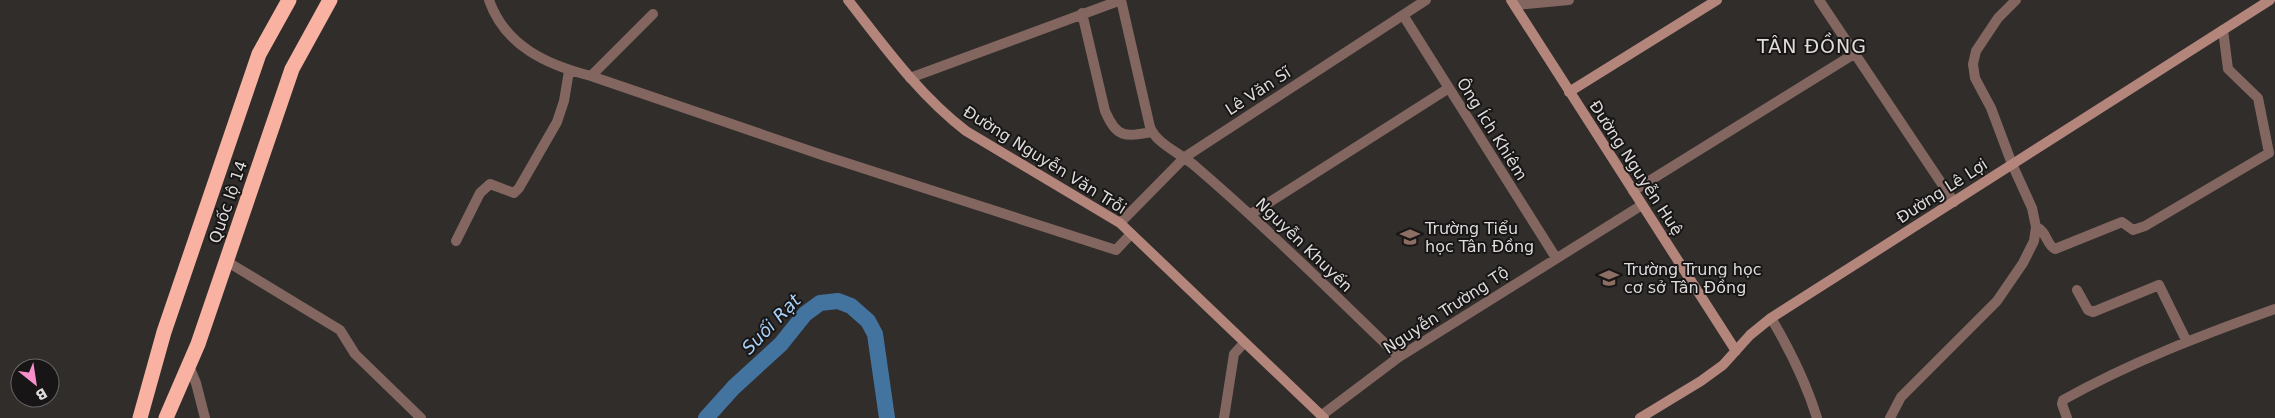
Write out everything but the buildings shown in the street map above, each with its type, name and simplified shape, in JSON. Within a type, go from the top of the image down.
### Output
[{"type":"highway","name":"Quốc lộ 14","points":[[140,418],[164,332],[259,54],[289,0]]},
{"type":"highway","name":"Quốc lộ 14","points":[[166,418],[198,344],[292,68],[330,0]]},
{"type":"street","points":[[489,0],[510,35],[526,50],[569,71],[591,76],[825,156],[1116,250],[1131,234]]},
{"type":"street","points":[[910,78],[1082,13],[1121,0],[1152,132],[1127,136],[1115,130],[1105,111],[1082,13]]},
{"type":"street","name":"Lê Văn Sĩ","points":[[1120,223],[1185,157],[1426,0]]},
{"type":"street","points":[[1513,3],[1569,0]]},
{"type":"street","points":[[1569,92],[1717,0]]},
{"type":"street","points":[[1819,0],[1954,202]]},
{"type":"street","points":[[1890,418],[1901,397],[1997,301],[2023,263],[2034,241],[2036,227],[2032,208],[2012,164],[1991,108],[1976,78],[1973,64],[1976,51],[1998,18],[2016,0]]},
{"type":"street","name":"Đường Lê Lợi","points":[[1640,418],[1702,381],[1723,365],[1750,335],[1771,318],[2270,0]]},
{"type":"street","name":"Đường Nguyễn Văn Trỗi","points":[[850,1],[910,78],[943,113],[966,131],[1120,223],[1323,416]]},
{"type":"street","name":"Đường Nguyễn Huệ","points":[[1513,3],[1736,351]]},
{"type":"street","points":[[591,76],[654,14]]},
{"type":"street","name":"Ông Ích Khiêm","points":[[1403,15],[1556,258]]},
{"type":"street","points":[[2036,227],[2042,230],[2052,249],[2122,222],[2132,230],[2140,228],[2269,153],[2258,98],[2228,69],[2223,30]]},
{"type":"street","points":[[1633,191],[1854,54]]},
{"type":"street","points":[[456,242],[480,192],[490,184],[514,193],[519,188],[557,122],[564,102],[569,71]]},
{"type":"street","points":[[1251,214],[1449,88]]},
{"type":"street","name":"Nguyễn Khuyến","points":[[1152,132],[1155,137],[1185,157],[1251,214],[1399,357]]},
{"type":"street","name":"Nguyễn Trường Tộ","points":[[1323,416],[1399,357],[1642,205]]},
{"type":"street","points":[[226,261],[340,330],[355,354],[421,418]]},
{"type":"street","points":[[2077,290],[2088,310],[2093,312],[2159,285],[2186,340]]},
{"type":"street","points":[[2067,418],[2062,404],[2063,400],[2103,378],[2186,340],[2275,308]]},
{"type":"street","points":[[1771,318],[1794,357],[1810,393],[1817,418]]},
{"type":"street","points":[[1224,418],[1234,354],[1244,342]]},
{"type":"street","points":[[189,366],[196,383],[205,418]]},
{"type":"waterway","name":"Suối Rạt","points":[[706,418],[734,387],[781,344],[805,314],[820,303],[838,301],[851,306],[868,321],[875,334],[887,418]]},
{"type":"place","name":"Trường Tiểu học Tân Đồng","points":[[1410,237]]},
{"type":"place","name":"Trường Trung học cơ sở Tân Đồng","points":[[1609,278]]},
{"type":"district","name":"TÂN ĐỒNG","points":[[1812,46]]}]
